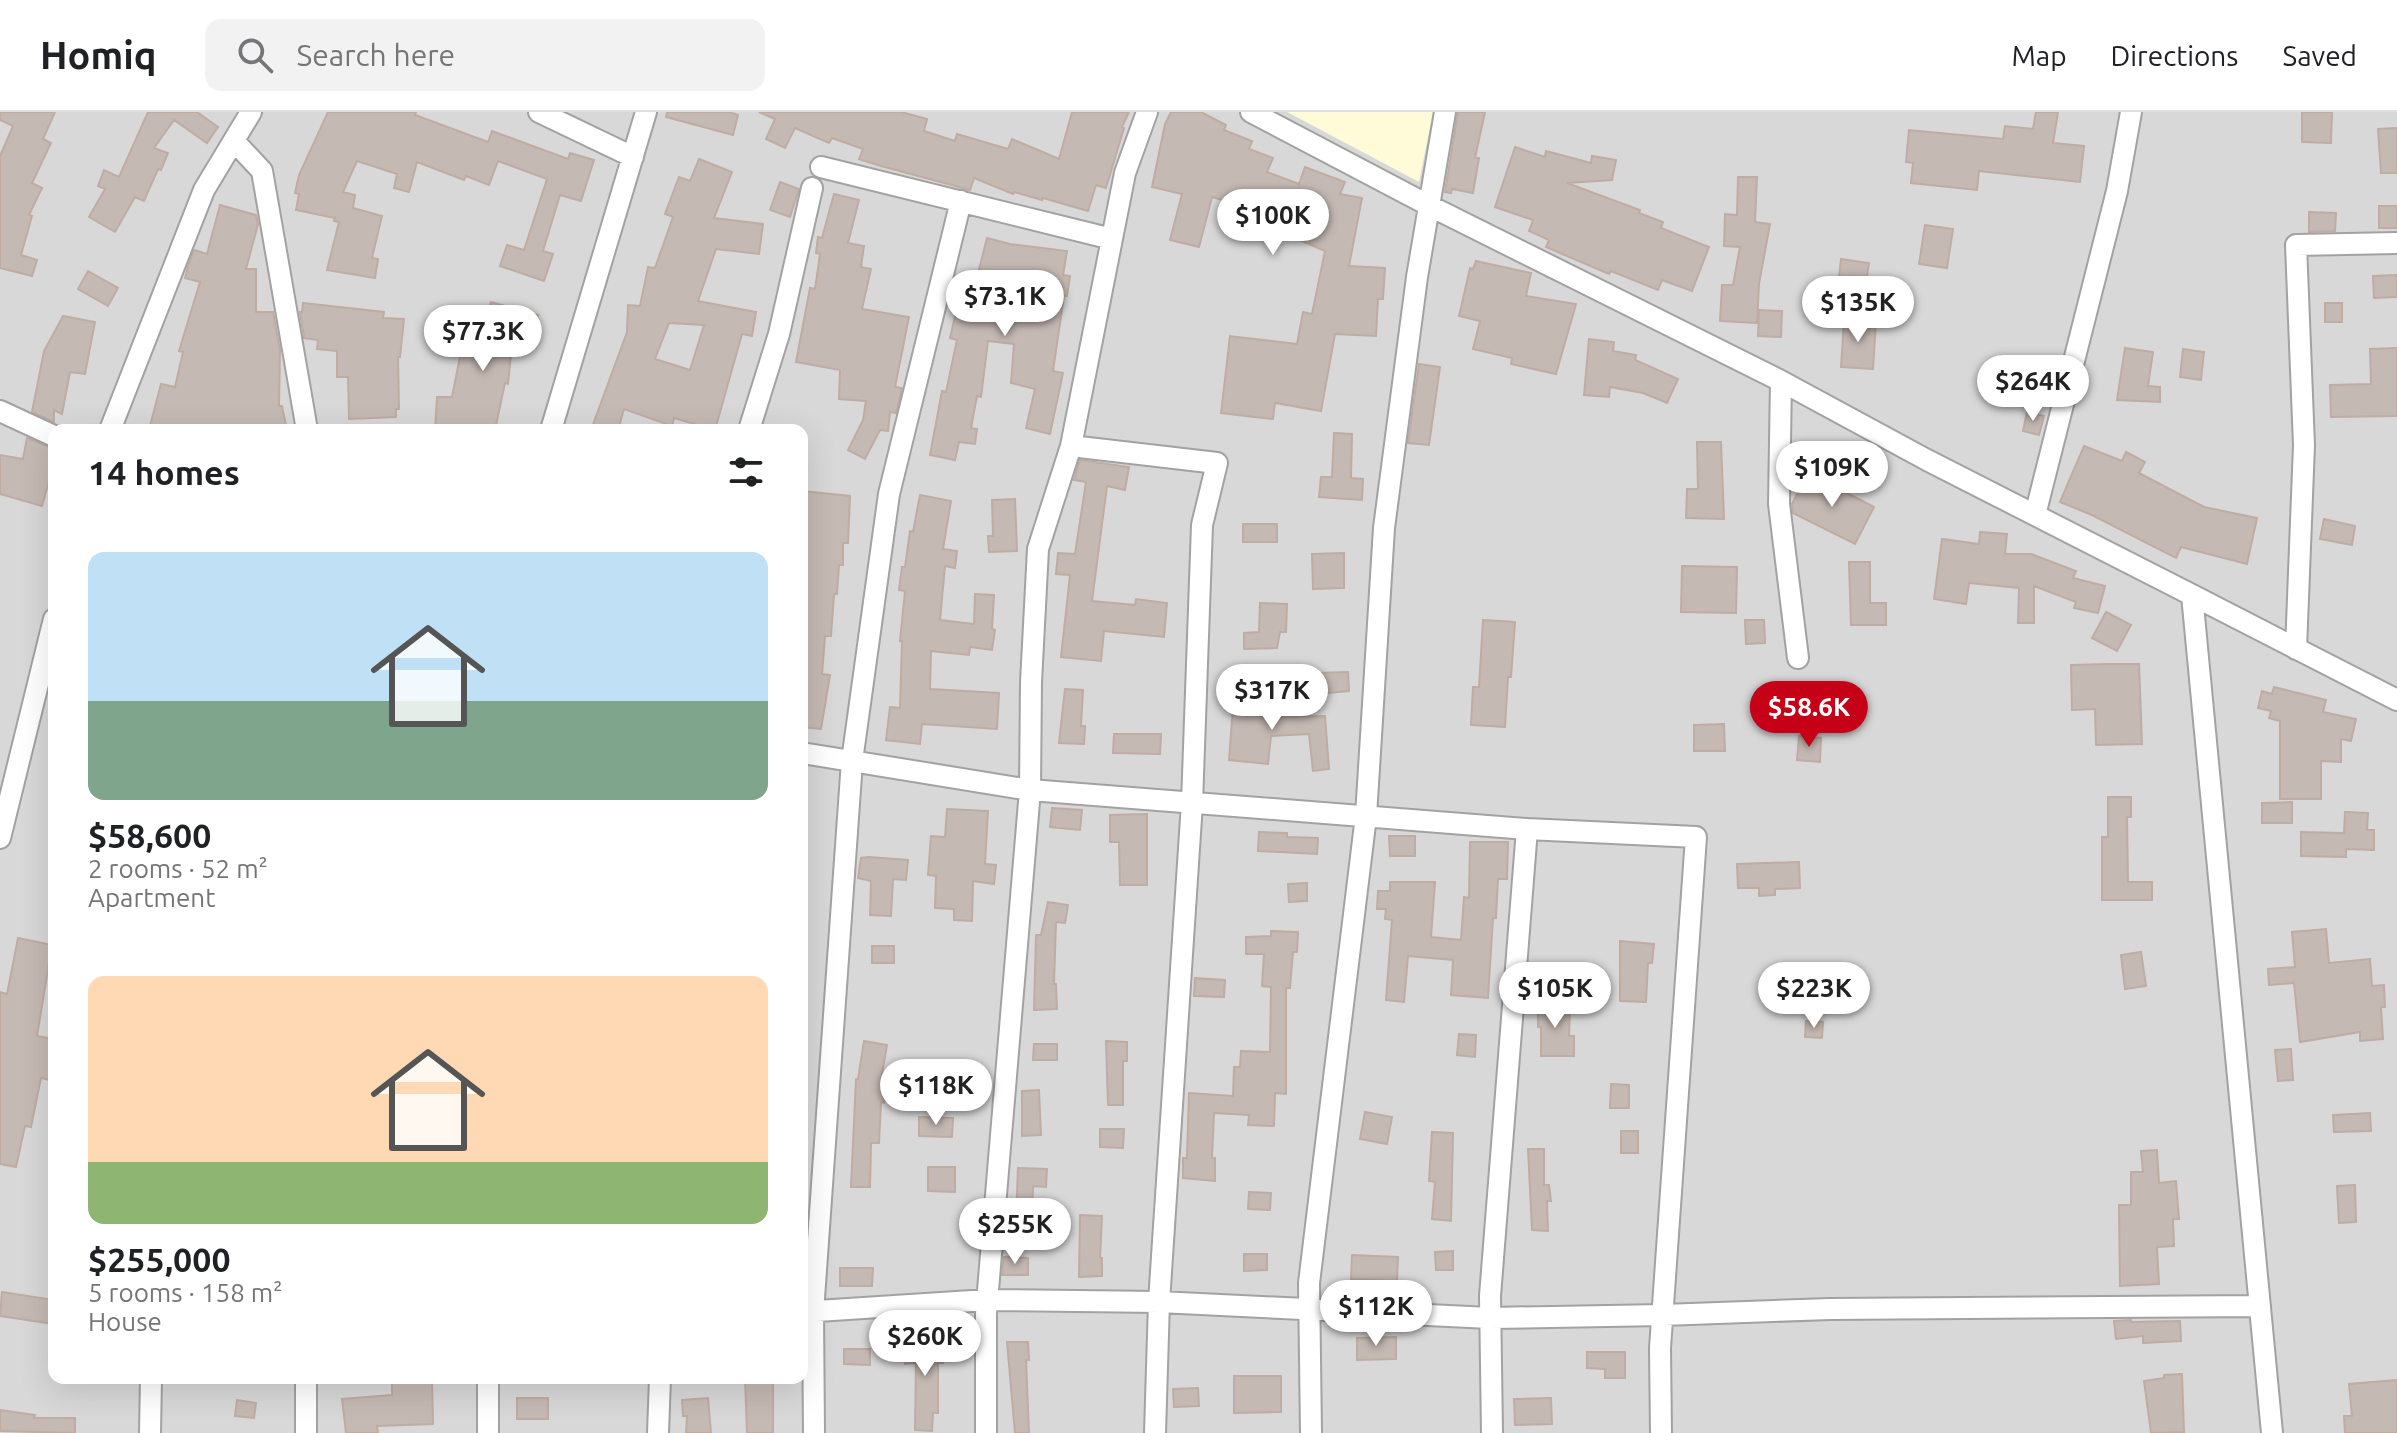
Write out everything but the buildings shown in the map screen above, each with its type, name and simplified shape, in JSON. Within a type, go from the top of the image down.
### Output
[{"type":"street","points":[[112,424],[204,190],[251,112]]},
{"type":"street","points":[[539,112],[633,157]]},
{"type":"street","points":[[553,424],[646,112]]},
{"type":"street","points":[[986,1433],[987,1300],[1030,790],[1031,682],[1038,549],[1071,446],[1125,173],[1147,112]]},
{"type":"street","points":[[1251,112],[1428,205],[1781,381],[2397,700]]},
{"type":"street","points":[[1311,1433],[1309,1283],[1366,816],[1384,528],[1428,205],[1445,112]]},
{"type":"street","points":[[2035,515],[2117,191],[2131,112]]},
{"type":"street","points":[[234,141],[262,171],[306,424]]},
{"type":"street","points":[[821,167],[1112,239]]},
{"type":"street","points":[[751,424],[779,334],[812,188]]},
{"type":"street","points":[[808,1300],[852,761],[889,494],[961,201]]},
{"type":"street","points":[[2296,649],[2304,445],[2296,245],[2397,243]]},
{"type":"street","points":[[1781,381],[1779,504],[1798,658]]},
{"type":"street","points":[[0,411],[48,433]]},
{"type":"street","points":[[1071,446],[1217,463],[1202,525],[1192,803],[1159,1302],[1155,1433]]},
{"type":"street","points":[[2192,595],[2272,1433]]},
{"type":"street","points":[[0,838],[48,643]]},
{"type":"street","points":[[33,703],[48,701]]},
{"type":"street","points":[[808,754],[1030,790],[1527,829],[1696,837],[1663,1315],[1661,1433]]},
{"type":"street","points":[[1492,1433],[1490,1296],[1527,829]]},
{"type":"street","points":[[808,1312],[987,1300],[1159,1302],[1490,1318],[1830,1309],[2260,1306]]},
{"type":"street","points":[[808,1329],[814,1433]]},
{"type":"street","points":[[150,1433],[151,1384]]},
{"type":"street","points":[[306,1384],[306,1433]]},
{"type":"street","points":[[488,1384],[488,1433]]},
{"type":"street","points":[[658,1433],[660,1384]]},
{"type":"shaded area","points":[[0,112],[2397,112],[2397,1433],[0,1433]]},
{"type":"shaded area","points":[[1287,112],[1433,112],[1419,182]]}]
